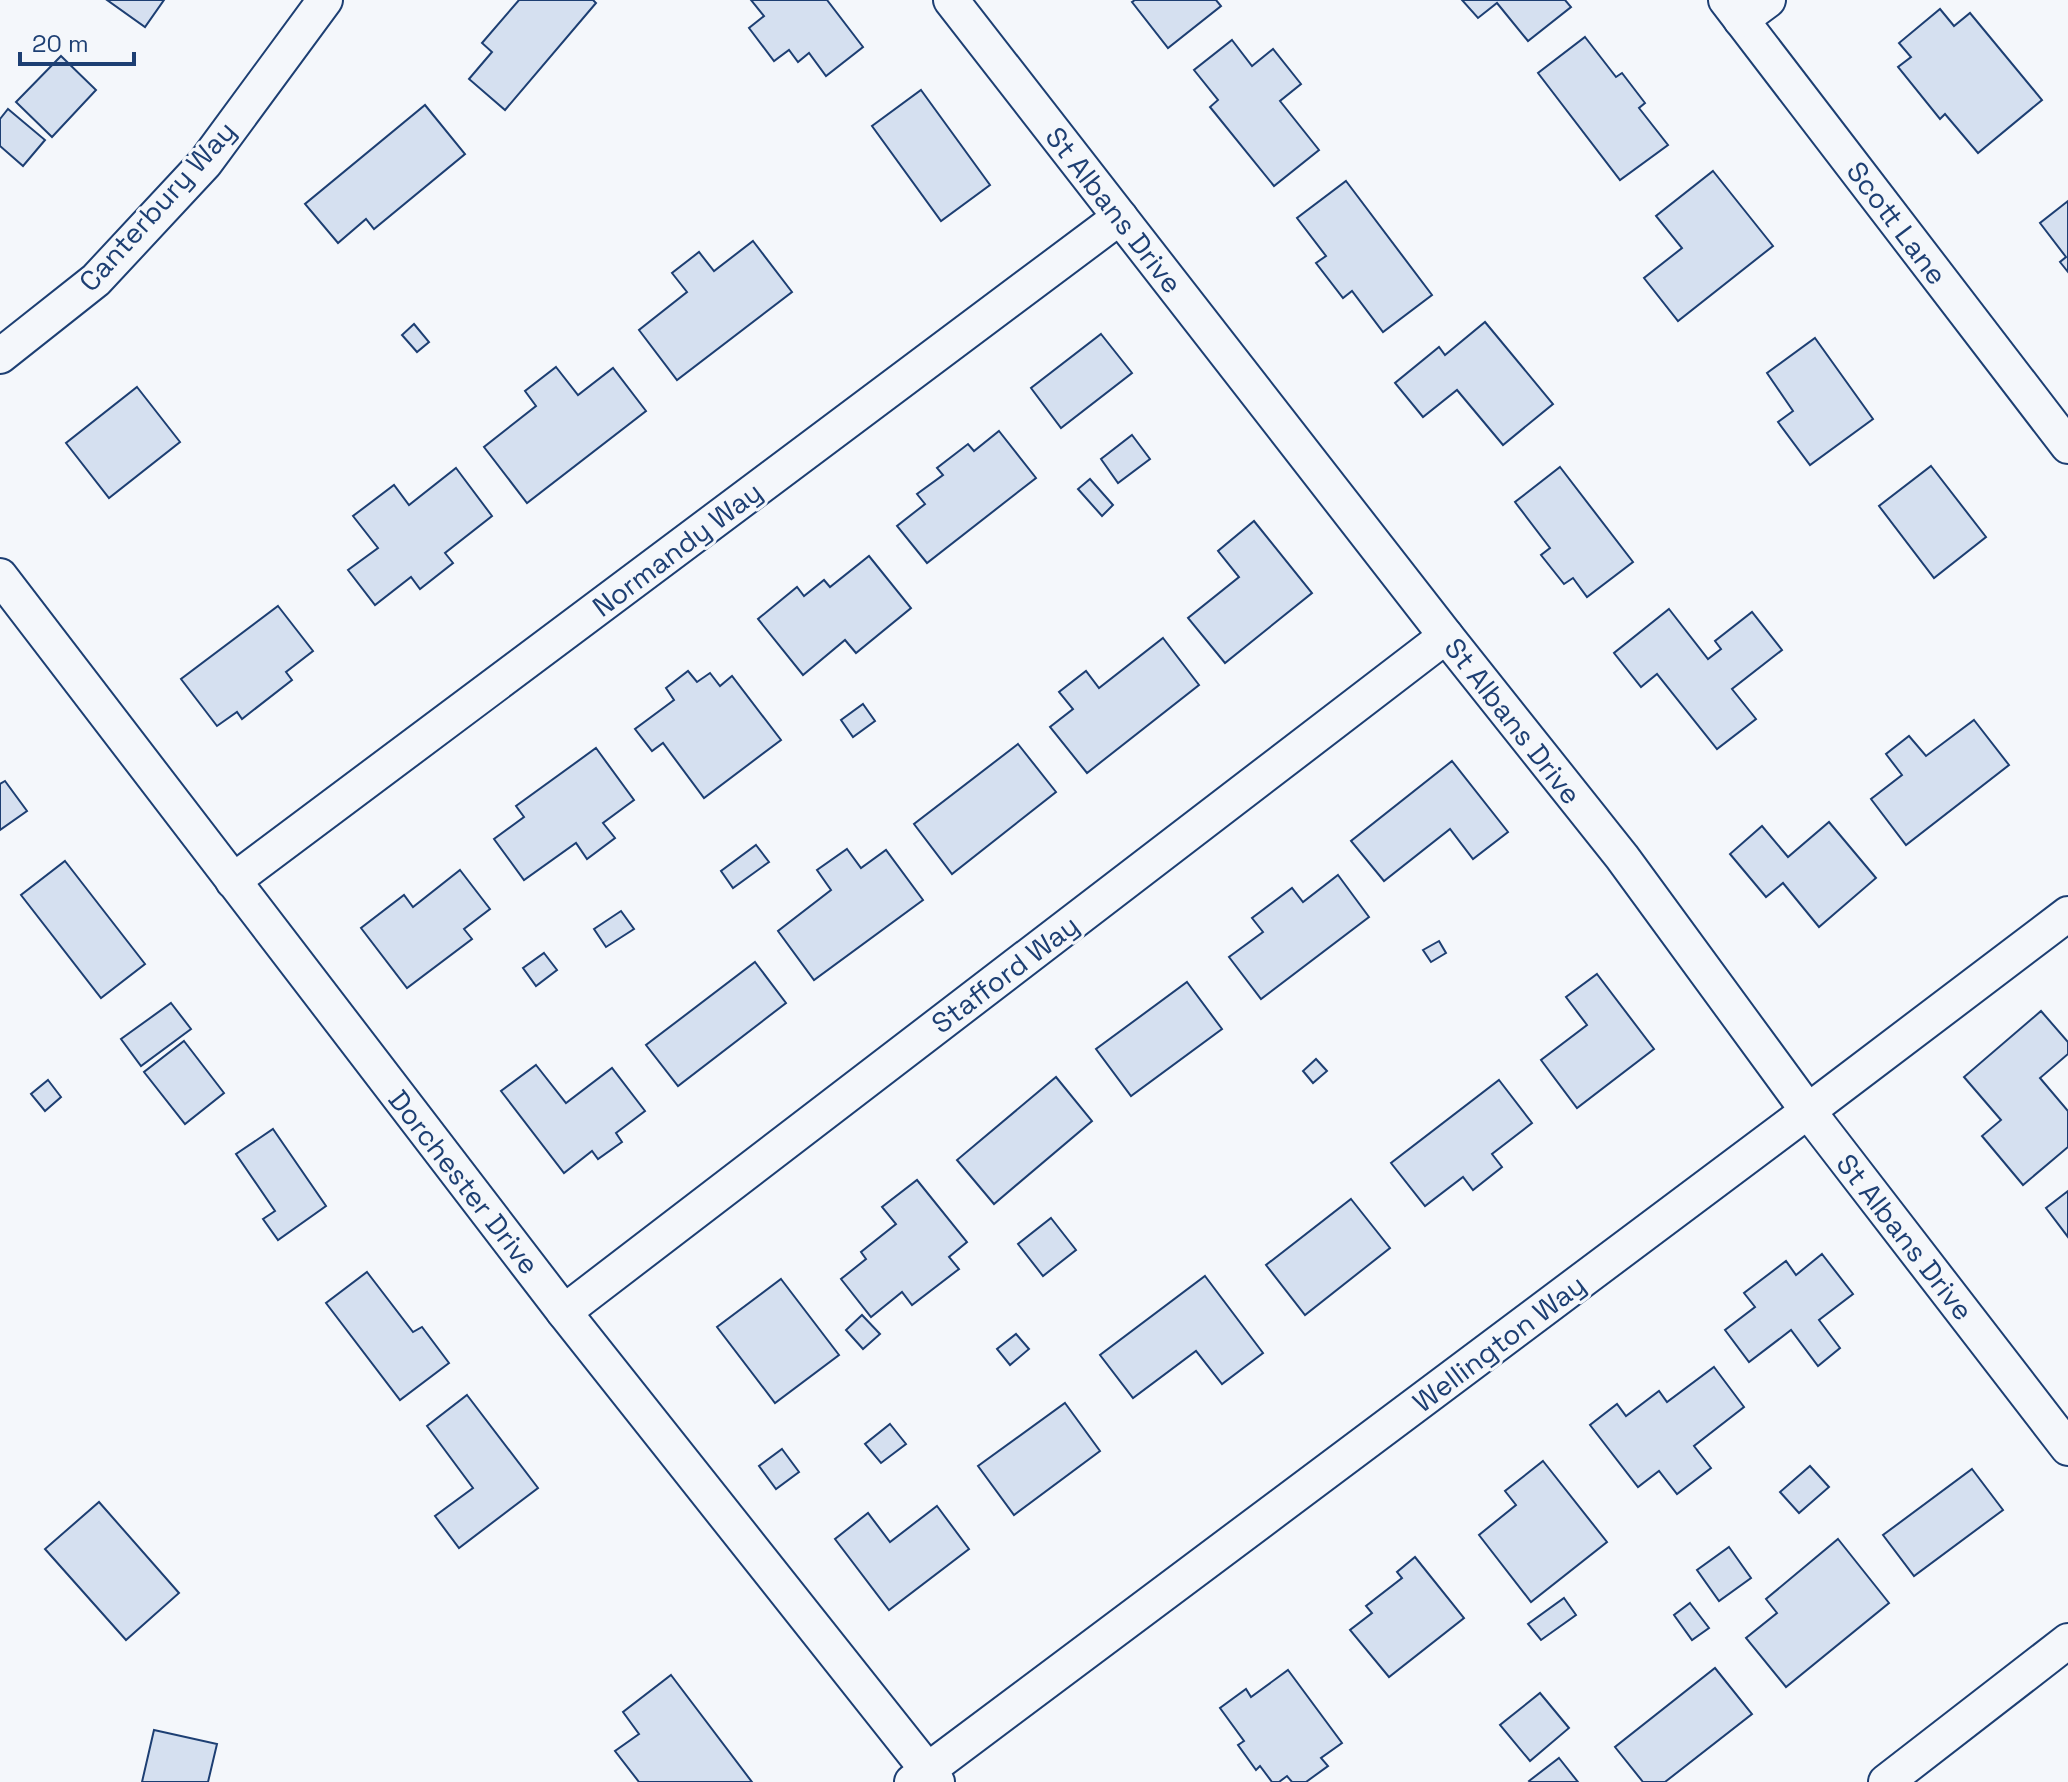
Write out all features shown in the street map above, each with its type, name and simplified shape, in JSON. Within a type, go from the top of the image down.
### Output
[{"type":"street","name":"Canterbury Way","points":[[0,356],[96,280],[205,163],[325,0]]},
{"type":"street","name":"St Albans Drive","points":[[951,0],[1622,857],[1808,1111],[2068,1448]]},
{"type":"street","points":[[1734,10],[1768,0]]},
{"type":"street","name":"Scott Lane","points":[[1734,10],[2068,446]]},
{"type":"street","name":"Normandy Way","points":[[233,881],[1120,217]]},
{"type":"street","name":"Dorchester Drive","points":[[0,576],[926,1778]]},
{"type":"street","name":"Stafford Way","points":[[564,1312],[1446,636]]},
{"type":"street","name":"Wellington Way","points":[[926,1778],[2068,914]]},
{"type":"street","points":[[1886,1782],[2068,1641]]},
{"type":"building","points":[[107,0],[164,0],[145,27]]},
{"type":"building","points":[[519,0],[593,0],[596,3],[505,110],[469,79],[492,52],[482,43]]},
{"type":"building","points":[[751,0],[827,0],[863,47],[826,76],[809,53],[798,62],[789,50],[774,61],[749,28],[764,16]]},
{"type":"building","points":[[1216,0],[1221,6],[1168,48],[1132,2]]},
{"type":"building","points":[[1462,0],[1565,0],[1571,7],[1528,41],[1497,3],[1478,18]]},
{"type":"building","points":[[1940,9],[1954,26],[1970,13],[2042,100],[1978,153],[1945,114],[1940,119],[1898,67],[1911,57],[1899,43]]},
{"type":"building","points":[[1585,37],[1616,77],[1622,73],[1645,103],[1639,108],[1668,145],[1620,180],[1538,73]]},
{"type":"building","points":[[1232,40],[1252,66],[1273,49],[1301,84],[1280,101],[1319,150],[1274,186],[1210,107],[1218,100],[1194,70]]},
{"type":"building","points":[[61,56],[96,90],[52,137],[16,102]]},
{"type":"building","points":[[921,90],[990,185],[941,221],[872,126]]},
{"type":"building","points":[[425,105],[465,154],[374,229],[366,219],[338,243],[305,204]]},
{"type":"building","points":[[8,109],[45,140],[23,166],[0,146],[0,119]]},
{"type":"building","points":[[1713,171],[1773,246],[1678,321],[1644,278],[1682,248],[1656,216]]},
{"type":"building","points":[[1346,181],[1432,295],[1383,332],[1352,291],[1343,298],[1316,263],[1326,256],[1297,218]]},
{"type":"building","points":[[2068,201],[2068,272],[2060,262],[2066,257],[2040,223]]},
{"type":"building","points":[[753,241],[792,292],[677,380],[639,330],[687,292],[672,273],[699,252],[714,271]]},
{"type":"building","points":[[1485,322],[1553,404],[1503,445],[1457,390],[1423,417],[1395,383],[1439,347],[1445,355]]},
{"type":"building","points":[[414,324],[429,342],[417,352],[402,335]]},
{"type":"building","points":[[1101,334],[1132,373],[1061,428],[1031,388]]},
{"type":"building","points":[[1815,338],[1873,419],[1810,465],[1778,422],[1793,411],[1767,373]]},
{"type":"building","points":[[556,367],[578,395],[613,368],[646,411],[527,503],[484,447],[536,406],[525,391]]},
{"type":"building","points":[[137,387],[180,442],[109,498],[66,443]]},
{"type":"building","points":[[999,431],[1036,478],[927,563],[897,526],[925,504],[917,494],[943,475],[937,468],[968,444],[974,451]]},
{"type":"building","points":[[1132,435],[1150,459],[1118,483],[1101,459]]},
{"type":"building","points":[[1931,466],[1986,537],[1934,578],[1879,506]]},
{"type":"building","points":[[1560,467],[1633,562],[1587,597],[1573,578],[1564,584],[1541,555],[1550,548],[1515,502]]},
{"type":"building","points":[[456,468],[492,516],[445,553],[453,563],[420,589],[411,577],[375,605],[348,570],[378,548],[353,516],[394,485],[409,505]]},
{"type":"building","points":[[1090,479],[1113,505],[1102,516],[1078,489]]},
{"type":"building","points":[[1254,521],[1312,593],[1225,663],[1188,618],[1239,577],[1218,551]]},
{"type":"building","points":[[869,556],[911,608],[856,653],[845,640],[803,675],[758,619],[797,587],[804,596],[824,580],[830,587]]},
{"type":"building","points":[[278,606],[313,651],[286,672],[292,680],[242,719],[237,712],[217,726],[181,679]]},
{"type":"building","points":[[1669,609],[1708,659],[1721,649],[1715,641],[1752,612],[1782,650],[1732,689],[1756,719],[1717,749],[1657,674],[1641,687],[1614,653]]},
{"type":"building","points":[[1163,638],[1199,685],[1087,773],[1050,727],[1073,709],[1059,692],[1086,671],[1099,688]]},
{"type":"building","points":[[688,671],[697,682],[710,673],[720,686],[732,676],[781,740],[704,798],[663,743],[652,751],[635,729],[674,700],[666,688]]},
{"type":"building","points":[[863,704],[875,721],[853,737],[841,720]]},
{"type":"building","points":[[1974,720],[2009,765],[1906,845],[1871,799],[1902,775],[1886,754],[1909,736],[1926,756]]},
{"type":"building","points":[[1018,744],[1056,792],[952,874],[914,824]]},
{"type":"building","points":[[596,748],[634,800],[603,823],[615,838],[587,859],[576,843],[524,880],[494,839],[524,817],[516,806]]},
{"type":"building","points":[[1452,761],[1508,832],[1473,859],[1450,829],[1384,881],[1351,841]]},
{"type":"building","points":[[5,781],[27,811],[0,830],[0,784]]},
{"type":"building","points":[[1829,822],[1876,878],[1819,927],[1783,883],[1766,897],[1730,854],[1762,826],[1788,857]]},
{"type":"building","points":[[756,845],[769,862],[733,888],[721,871]]},
{"type":"building","points":[[847,849],[861,868],[886,850],[923,900],[814,980],[778,931],[831,890],[817,870]]},
{"type":"building","points":[[65,861],[145,964],[101,998],[21,895]]},
{"type":"building","points":[[460,870],[490,909],[464,929],[472,939],[407,988],[361,928],[404,895],[413,907]]},
{"type":"building","points":[[1338,875],[1369,917],[1261,999],[1229,957],[1263,932],[1252,918],[1292,888],[1303,902]]},
{"type":"building","points":[[621,911],[634,929],[606,947],[594,929]]},
{"type":"building","points":[[1439,941],[1446,953],[1431,962],[1423,950]]},
{"type":"building","points":[[544,953],[557,970],[536,986],[523,968]]},
{"type":"building","points":[[755,962],[786,1003],[678,1086],[646,1045]]},
{"type":"building","points":[[1597,974],[1654,1049],[1577,1108],[1541,1060],[1587,1025],[1566,997]]},
{"type":"building","points":[[1187,982],[1222,1029],[1131,1096],[1096,1049]]},
{"type":"building","points":[[171,1003],[191,1029],[141,1066],[121,1039]]},
{"type":"building","points":[[2041,1011],[2068,1042],[2068,1054],[2040,1078],[2068,1111],[2068,1147],[2023,1185],[1982,1136],[2001,1120],[1964,1077]]},
{"type":"building","points":[[184,1041],[224,1093],[185,1124],[144,1072]]},
{"type":"building","points":[[1316,1059],[1327,1071],[1313,1083],[1303,1071]]},
{"type":"building","points":[[536,1065],[566,1103],[612,1068],[645,1111],[616,1133],[622,1142],[598,1159],[592,1151],[564,1173],[501,1091]]},
{"type":"building","points":[[1056,1077],[1092,1121],[994,1204],[957,1160]]},
{"type":"building","points":[[48,1080],[61,1097],[45,1111],[31,1094]]},
{"type":"building","points":[[1499,1080],[1532,1123],[1492,1154],[1502,1167],[1473,1190],[1463,1177],[1425,1206],[1391,1163]]},
{"type":"building","points":[[273,1129],[326,1206],[278,1240],[263,1219],[275,1211],[236,1154]]},
{"type":"building","points":[[917,1180],[967,1242],[949,1257],[959,1269],[912,1305],[902,1292],[871,1317],[841,1279],[866,1259],[861,1252],[896,1224],[882,1207]]},
{"type":"building","points":[[2068,1191],[2068,1237],[2046,1208]]},
{"type":"building","points":[[1351,1199],[1390,1248],[1305,1315],[1266,1265]]},
{"type":"building","points":[[1051,1218],[1076,1250],[1043,1276],[1018,1244]]},
{"type":"building","points":[[1822,1254],[1853,1294],[1819,1320],[1840,1348],[1818,1366],[1791,1330],[1749,1362],[1725,1330],[1755,1307],[1744,1293],[1786,1261],[1796,1275]]},
{"type":"building","points":[[367,1272],[413,1332],[422,1327],[449,1363],[400,1400],[326,1303]]},
{"type":"building","points":[[1205,1276],[1263,1353],[1222,1384],[1196,1351],[1133,1398],[1100,1355]]},
{"type":"building","points":[[781,1279],[839,1355],[775,1403],[717,1327]]},
{"type":"building","points":[[862,1315],[880,1334],[863,1349],[846,1330]]},
{"type":"building","points":[[1016,1334],[1029,1349],[1010,1365],[997,1349]]},
{"type":"building","points":[[1714,1367],[1744,1407],[1694,1446],[1711,1468],[1677,1494],[1659,1471],[1638,1487],[1590,1425],[1617,1404],[1626,1416],[1659,1391],[1667,1402]]},
{"type":"building","points":[[467,1395],[538,1488],[459,1548],[435,1516],[473,1488],[427,1426]]},
{"type":"building","points":[[1065,1403],[1100,1451],[1014,1515],[978,1466]]},
{"type":"building","points":[[890,1424],[906,1444],[881,1463],[865,1444]]},
{"type":"building","points":[[782,1449],[799,1472],[776,1489],[759,1466]]},
{"type":"building","points":[[1543,1461],[1607,1542],[1531,1602],[1479,1535],[1516,1505],[1505,1491]]},
{"type":"building","points":[[1810,1466],[1829,1487],[1799,1513],[1780,1492]]},
{"type":"building","points":[[1972,1469],[2003,1510],[1914,1576],[1883,1535]]},
{"type":"building","points":[[99,1502],[179,1593],[126,1640],[45,1549]]},
{"type":"building","points":[[937,1506],[969,1549],[889,1610],[835,1539],[868,1513],[890,1542]]},
{"type":"building","points":[[1838,1539],[1889,1603],[1786,1687],[1746,1638],[1777,1613],[1766,1599]]},
{"type":"building","points":[[1729,1547],[1751,1578],[1719,1601],[1697,1570]]},
{"type":"building","points":[[1415,1557],[1464,1618],[1389,1677],[1350,1630],[1372,1613],[1366,1606],[1402,1578],[1397,1572]]},
{"type":"building","points":[[1564,1598],[1576,1615],[1541,1640],[1528,1624]]},
{"type":"building","points":[[1690,1603],[1709,1628],[1692,1640],[1674,1615]]},
{"type":"building","points":[[1715,1668],[1752,1714],[1665,1782],[1643,1782],[1615,1747]]},
{"type":"building","points":[[1288,1670],[1342,1743],[1321,1758],[1328,1766],[1306,1782],[1292,1782],[1287,1776],[1279,1782],[1272,1782],[1260,1766],[1256,1770],[1238,1745],[1244,1741],[1220,1708],[1246,1689],[1251,1697]]},
{"type":"building","points":[[671,1675],[752,1782],[639,1782],[615,1751],[639,1734],[623,1712]]},
{"type":"building","points":[[1540,1693],[1569,1728],[1530,1761],[1500,1725]]},
{"type":"building","points":[[154,1730],[217,1744],[208,1782],[142,1782]]},
{"type":"building","points":[[1559,1758],[1578,1782],[1529,1781]]}]
